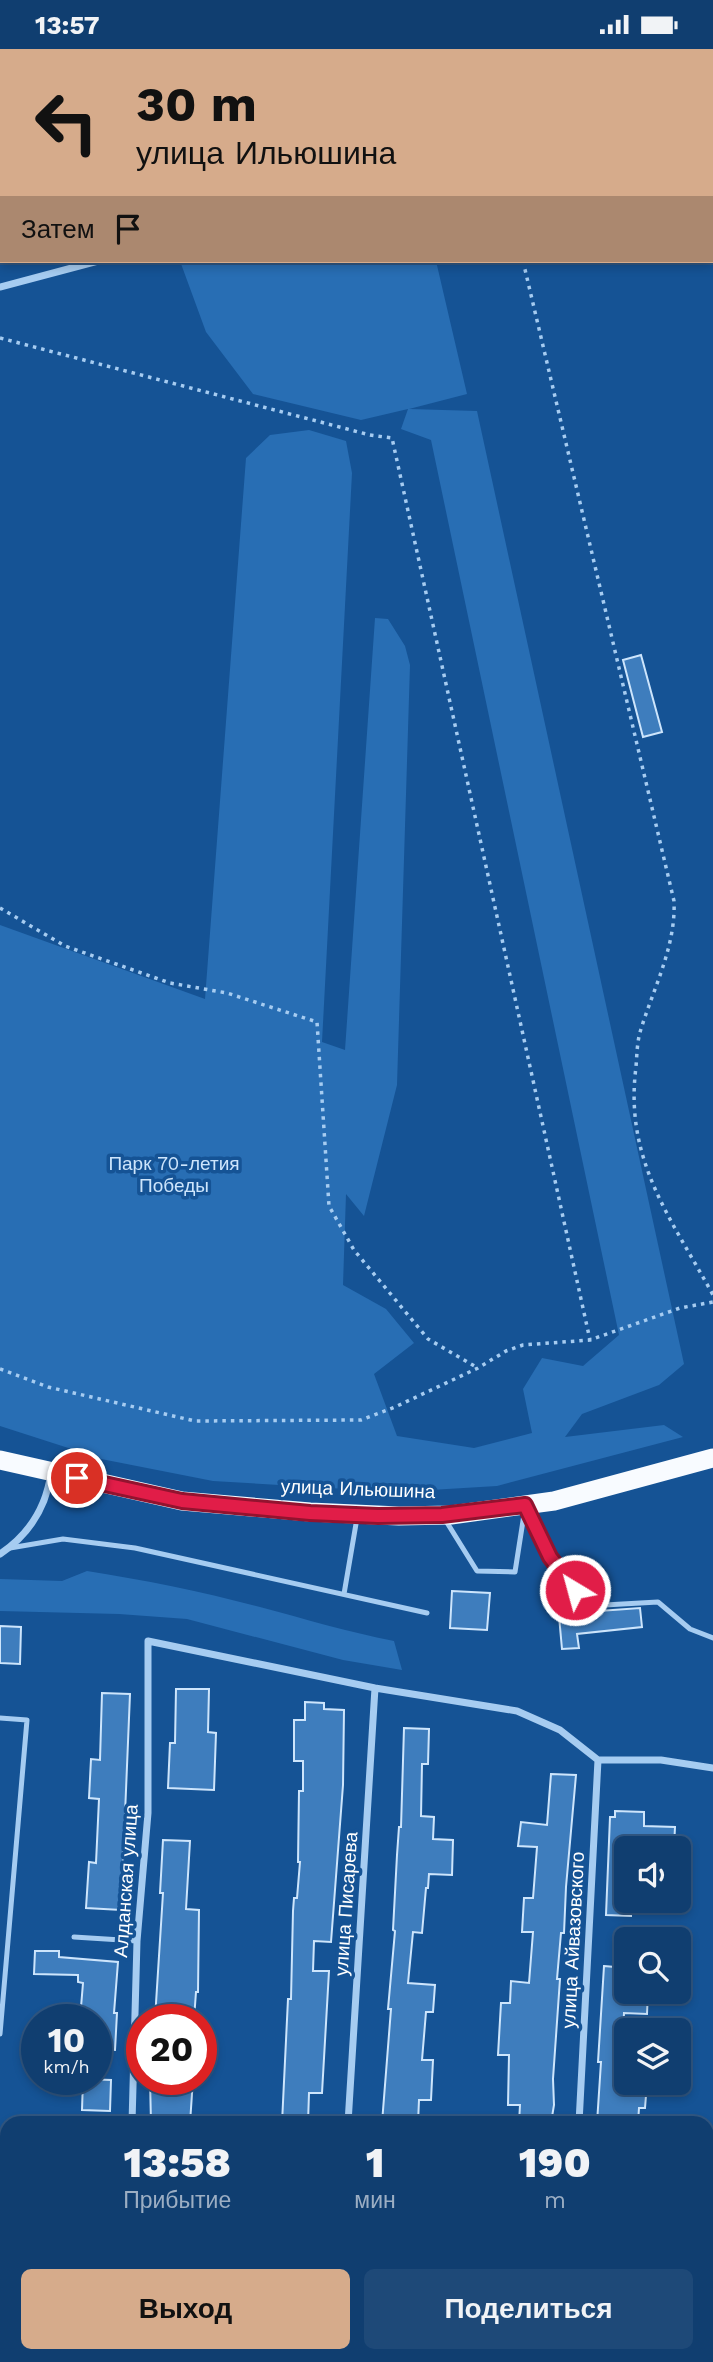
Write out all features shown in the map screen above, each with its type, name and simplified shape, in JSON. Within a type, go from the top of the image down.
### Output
[{"type":"highway","name":"улица Ильюшина","points":[[0,1460],[182,1501],[357,1515],[442,1515],[554,1501],[713,1458]]},
{"type":"street","points":[[0,287],[90,263]]},
{"type":"street","points":[[0,1554],[28,1532],[48,1492],[51,1473]]},
{"type":"street","name":"Алданская улица","points":[[132,2116],[137,1941],[148,1813],[148,1640],[375,1688]]},
{"type":"street","points":[[375,1688],[517,1711],[559,1730],[598,1760],[661,1760],[713,1768]]},
{"type":"street","name":"улица Писарева","points":[[348,2116],[375,1688]]},
{"type":"street","name":"улица Айвазовского","points":[[579,2116],[598,1760]]},
{"type":"lane","points":[[442,1515],[477,1571],[515,1572],[525,1505]]},
{"type":"lane","points":[[525,1505],[550,1557],[587,1606],[659,1602],[690,1629],[713,1638]]},
{"type":"lane","points":[[344,1594],[357,1515]]},
{"type":"lane","points":[[10,1548],[63,1539],[135,1548],[427,1613]]},
{"type":"lane","points":[[0,1718],[27,1720],[0,2034]]},
{"type":"lane","points":[[74,1937],[137,1941]]},
{"type":"path","points":[[523,263],[674,901],[675,919],[671,940],[640,1033],[634,1081],[634,1117],[649,1178],[713,1295]]},
{"type":"path","points":[[0,338],[370,435],[392,438],[590,1340]]},
{"type":"path","points":[[0,908],[78,951],[170,983],[227,993],[317,1022],[329,1206],[354,1250],[428,1339],[478,1367]]},
{"type":"path","points":[[0,1369],[48,1387],[195,1421],[361,1420],[395,1407],[523,1345],[590,1340],[680,1308],[713,1302]]},
{"type":"green space","name":"Парк 70-летия Победы","points":[[181,263],[436,263],[467,394],[409,409],[477,411],[684,1364],[659,1385],[582,1414],[565,1437],[664,1425],[683,1437],[497,1486],[397,1492],[213,1481],[86,1456],[87,1454],[0,1426],[0,925],[205,999],[246,458],[270,435],[309,430],[346,441],[352,473],[322,1042],[345,1050],[375,618],[388,619],[405,646],[410,665],[397,1085],[364,1216],[346,1194],[343,1285],[386,1309],[414,1343],[374,1374],[397,1436],[474,1448],[532,1433],[523,1389],[542,1358],[583,1366],[619,1335],[431,440],[401,429],[408,409],[361,420],[253,394],[206,332]]},
{"type":"green space","points":[[87,1571],[196,1591],[394,1641],[402,1670],[343,1660],[187,1619],[0,1611],[0,1579],[62,1581]]},
{"type":"building","points":[[641,655],[662,732],[643,737],[623,660]]},
{"type":"building","points":[[452,1591],[490,1593],[487,1630],[450,1628]]},
{"type":"building","points":[[640,1608],[642,1627],[577,1634],[579,1648],[562,1649],[559,1616]]},
{"type":"building","points":[[0,1626],[21,1627],[20,1664],[0,1663]]},
{"type":"building","points":[[176,1689],[209,1689],[208,1732],[216,1733],[214,1790],[168,1788],[170,1743],[175,1743]]},
{"type":"building","points":[[102,1693],[130,1694],[121,1910],[86,1908],[89,1862],[96,1863],[99,1799],[89,1798],[91,1759],[100,1760]]},
{"type":"building","points":[[305,1702],[324,1703],[324,1709],[344,1710],[343,1785],[331,1942],[314,1941],[313,1971],[329,1971],[322,2093],[309,2093],[308,2116],[282,2116],[288,1999],[291,1999],[293,1911],[294,1898],[297,1898],[300,1862],[299,1791],[303,1791],[303,1761],[294,1761],[294,1720],[305,1720]]},
{"type":"building","points":[[404,1728],[429,1729],[428,1764],[422,1764],[421,1816],[434,1817],[433,1839],[453,1840],[452,1875],[429,1874],[422,1933],[413,1932],[408,1983],[435,1985],[433,2012],[426,2012],[422,2060],[433,2060],[431,2100],[419,2100],[418,2116],[383,2116],[391,2009],[388,2009],[395,1931],[399,1827]]},
{"type":"building","points":[[551,1774],[576,1775],[564,1933],[561,1933],[557,1979],[560,1979],[553,2079],[554,2105],[552,2116],[519,2116],[520,2105],[508,2105],[509,2055],[498,2055],[501,2003],[510,2003],[511,1981],[529,1983],[533,1932],[522,1932],[524,1898],[533,1898],[537,1847],[518,1846],[521,1822],[547,1825]]},
{"type":"building","points":[[615,1811],[644,1812],[644,1826],[675,1827],[675,1836],[614,1836],[614,1913],[631,1913],[631,1916],[606,1915],[610,1817],[615,1817]]},
{"type":"building","points":[[163,1840],[190,1841],[186,1909],[199,1910],[198,1992],[195,2004],[156,2004],[163,1893],[160,1893]]},
{"type":"building","points":[[35,1951],[59,1951],[59,1957],[118,1962],[114,2013],[117,2013],[115,2050],[112,2050],[112,2004],[81,2004],[83,1983],[78,1982],[78,1975],[34,1974]]},
{"type":"building","points":[[604,1966],[614,1967],[614,2004],[647,2004],[647,2014],[624,2013],[624,2018],[614,2018],[614,2095],[646,2095],[645,2108],[639,2108],[638,2116],[597,2116],[601,2062],[598,2062]]},
{"type":"building","points":[[82,2095],[111,2095],[110,2111],[82,2110]]},
{"type":"building","points":[[150,2095],[192,2095],[190,2116],[151,2116]]},
{"type":"route","points":[[77,1478],[182,1501],[310,1513],[451,1515],[525,1505],[550,1557],[575,1590]]}]
